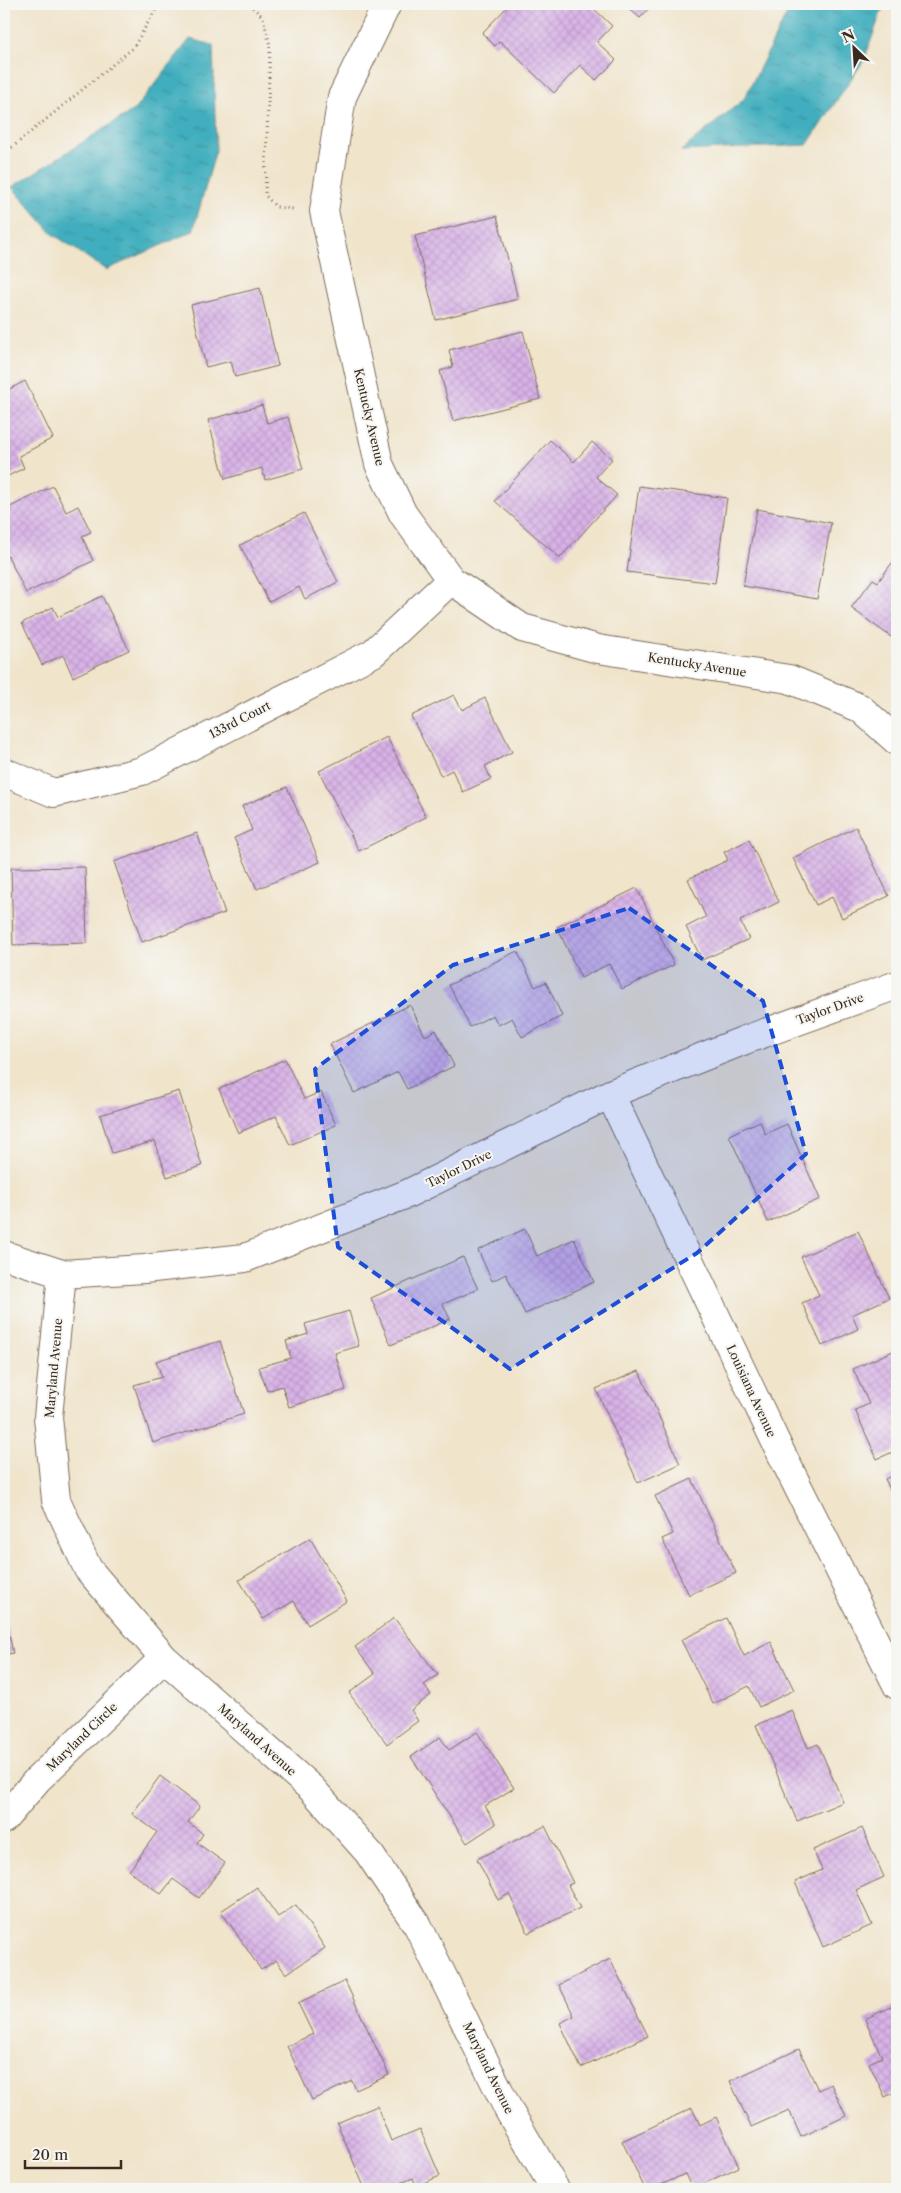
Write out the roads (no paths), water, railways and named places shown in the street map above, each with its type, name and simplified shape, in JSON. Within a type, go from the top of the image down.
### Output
[{"type":"street","name":"Kentucky Avenue","points":[[387,4],[342,98],[324,211],[379,464],[403,514],[451,580],[522,628],[598,649],[788,679],[860,708],[897,741]]},
{"type":"street","name":"133rd Court","points":[[4,772],[54,793],[142,771],[373,652],[451,580]]},
{"type":"street","name":"Taylor Drive","points":[[4,1255],[62,1274],[144,1269],[245,1258],[408,1194],[610,1094],[745,1040],[897,985]]},
{"type":"street","name":"Louisiana Avenue","points":[[610,1094],[781,1453],[897,1685]]},
{"type":"street","name":"Maryland Avenue","points":[[62,1274],[48,1417],[56,1500],[88,1569],[164,1658],[312,1789],[368,1852],[418,1926],[509,2111],[555,2189]]},
{"type":"street","name":"Maryland Circle","points":[[4,1819],[36,1780],[164,1658]]},
{"type":"water","points":[[792,4],[884,4],[864,60],[807,145],[681,151],[744,99]]},
{"type":"water","points":[[190,39],[213,45],[216,150],[193,231],[106,270],[53,234],[12,187],[135,109]]}]
